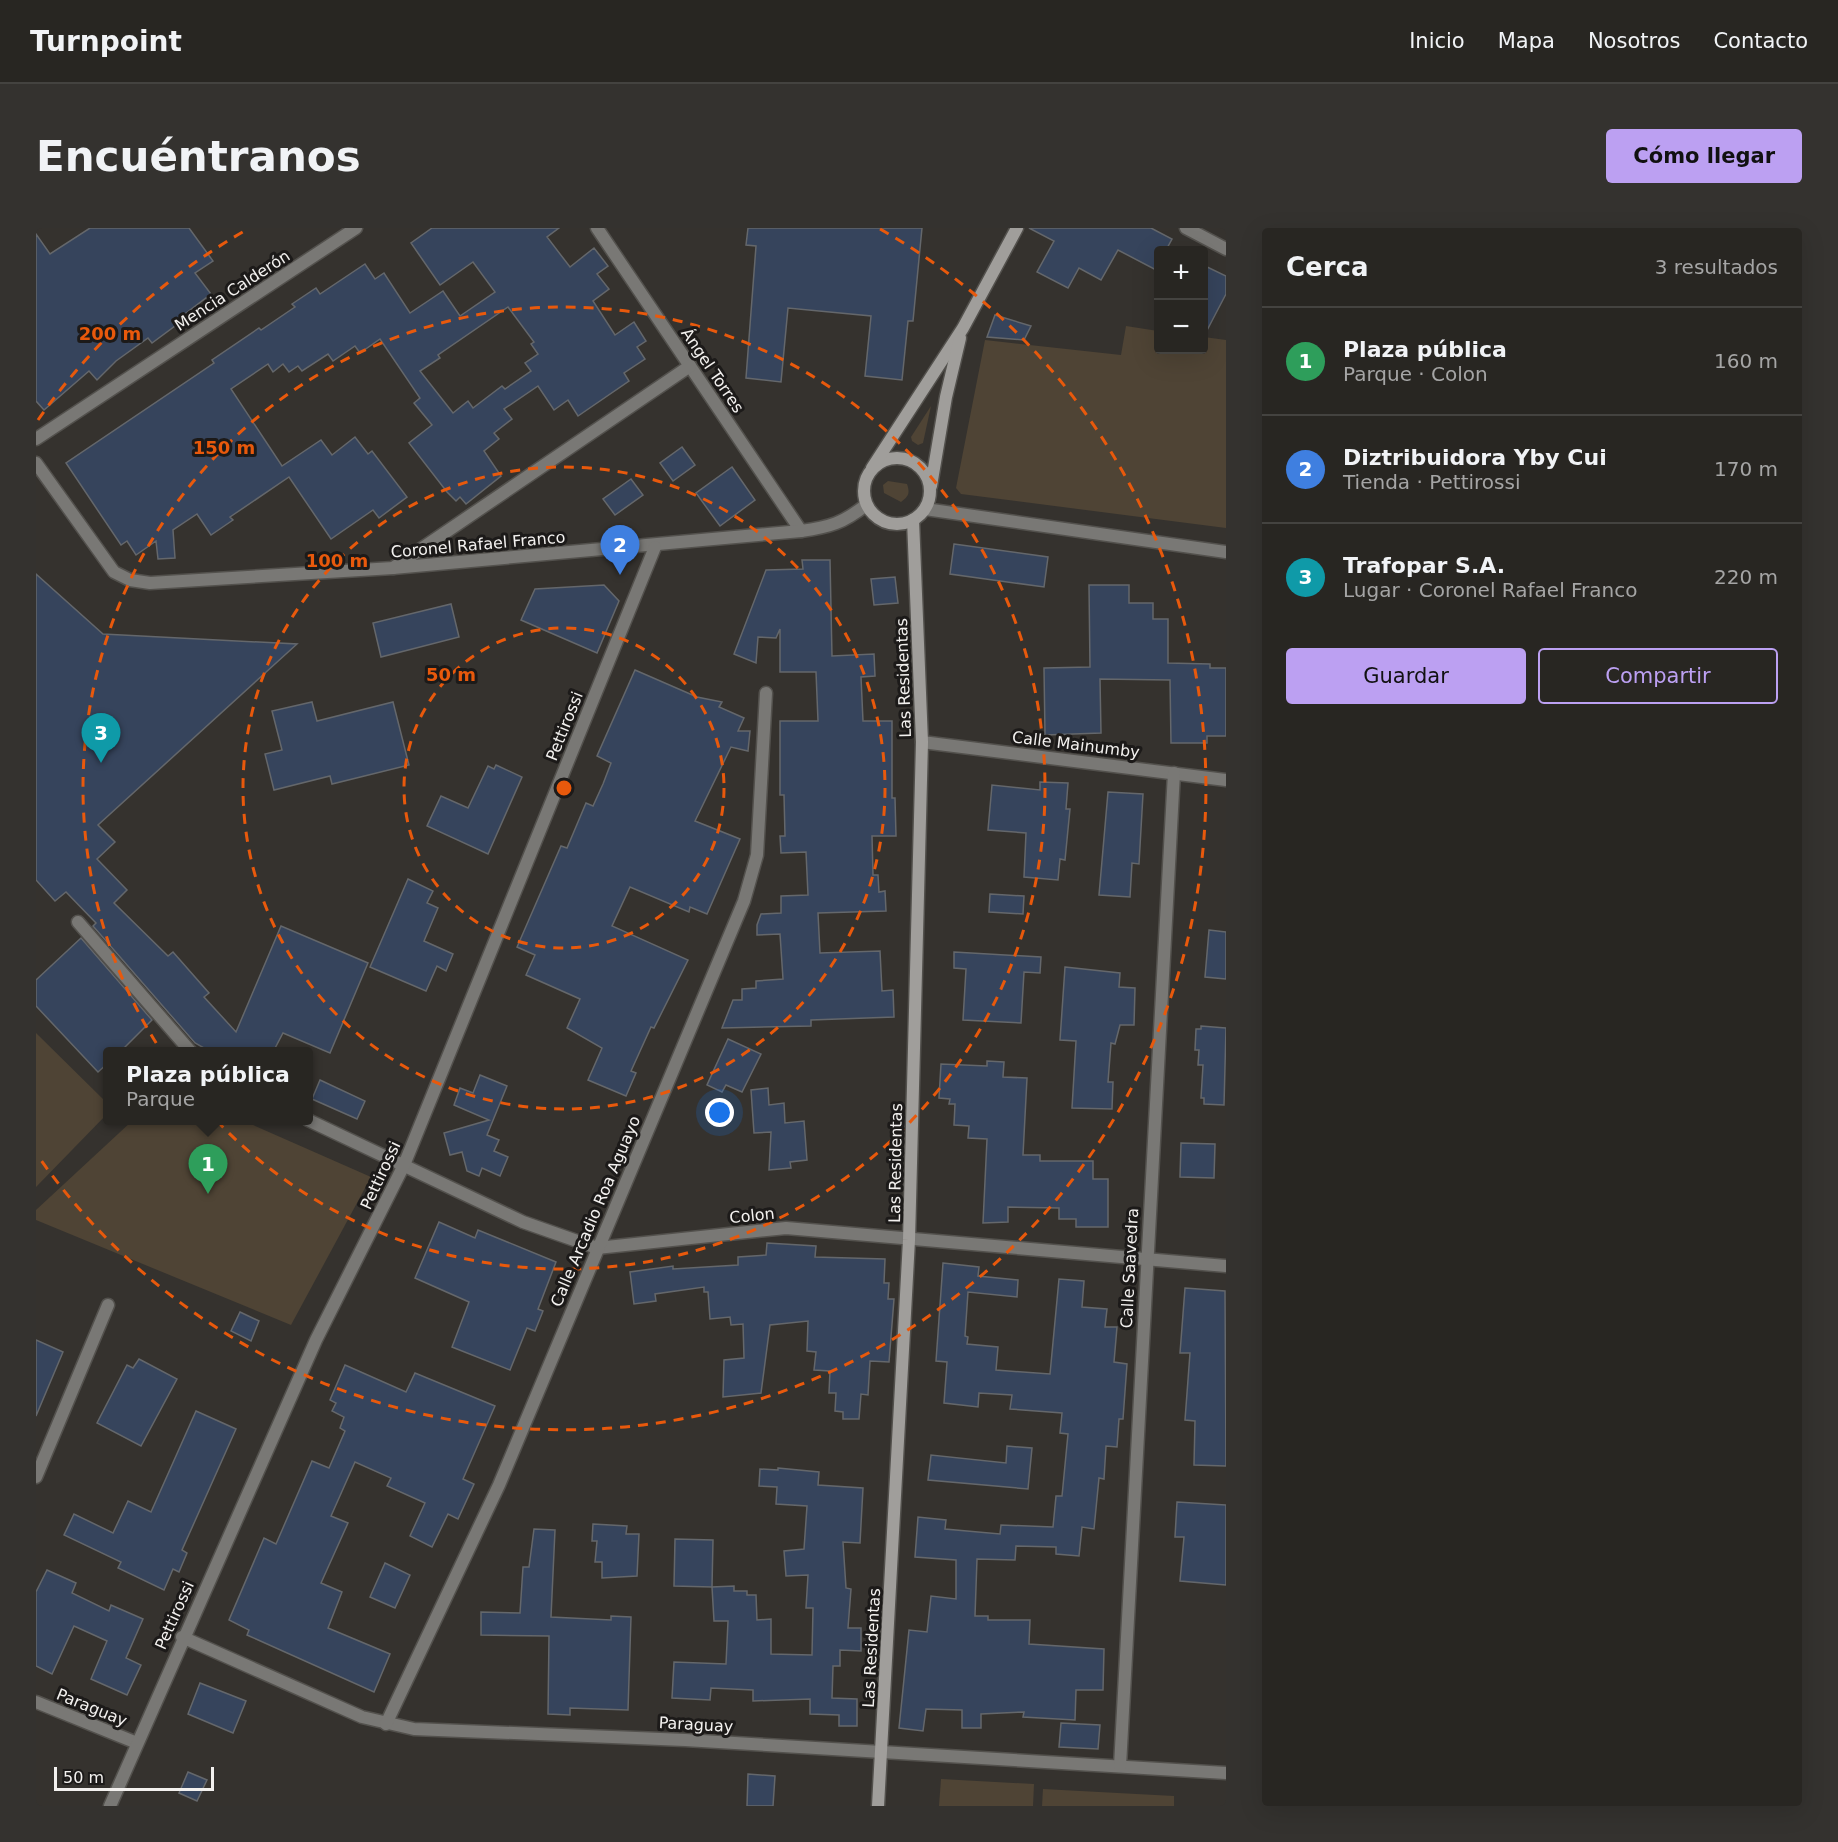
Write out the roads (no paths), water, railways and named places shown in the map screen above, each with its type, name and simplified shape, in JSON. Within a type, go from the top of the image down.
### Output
[{"type":"main road","points":[[963,328],[946,397],[925,509],[913,520],[892,524],[873,514],[866,505],[864,486],[872,468],[963,328],[1017,228]]},
{"type":"main road","points":[[872,468],[892,457],[903,458],[922,469],[930,490]]},
{"type":"main road","name":"Las Residentas","points":[[878,1806],[909,1240],[922,742],[913,520]]},
{"type":"street","name":"Mencia Calderón","points":[[36,439],[356,228]]},
{"type":"street","points":[[1186,228],[1226,249]]},
{"type":"street","name":"Ángel Torres","points":[[601,230],[801,531]]},
{"type":"street","points":[[393,568],[690,366]]},
{"type":"street","name":"Coronel Rafael Franco","points":[[36,463],[102,560],[114,572],[130,580],[150,583],[393,568],[655,547],[830,527],[848,519],[866,505]]},
{"type":"street","points":[[925,509],[1226,552]]},
{"type":"street","name":"Pettirossi","points":[[110,1806],[182,1637],[316,1340],[404,1165],[655,547]]},
{"type":"street","name":"Calle Arcadio Roa Aguayo","points":[[386,1724],[499,1485],[752,879],[757,855],[766,693]]},
{"type":"street","name":"Calle Mainumby","points":[[922,742],[1226,780]]},
{"type":"street","name":"Calle Saavedra","points":[[1120,1766],[1174,773]]},
{"type":"street","points":[[78,922],[187,1047]]},
{"type":"street","name":"Colon","points":[[313,1122],[523,1222],[597,1248],[786,1228],[1226,1266]]},
{"type":"street","points":[[36,1477],[108,1305]]},
{"type":"street","name":"Paraguay","points":[[182,1637],[362,1717],[414,1729],[686,1740],[1226,1773]]},
{"type":"street","name":"Paraguay","points":[[36,1702],[137,1743]]},
{"type":"place","name":"Diztribuidora Yby Cui","points":[[620,575]]},
{"type":"place","name":"Trafopar S.A.","points":[[101,763]]},
{"type":"place","name":"Plaza pública","points":[[208,1194]]}]
